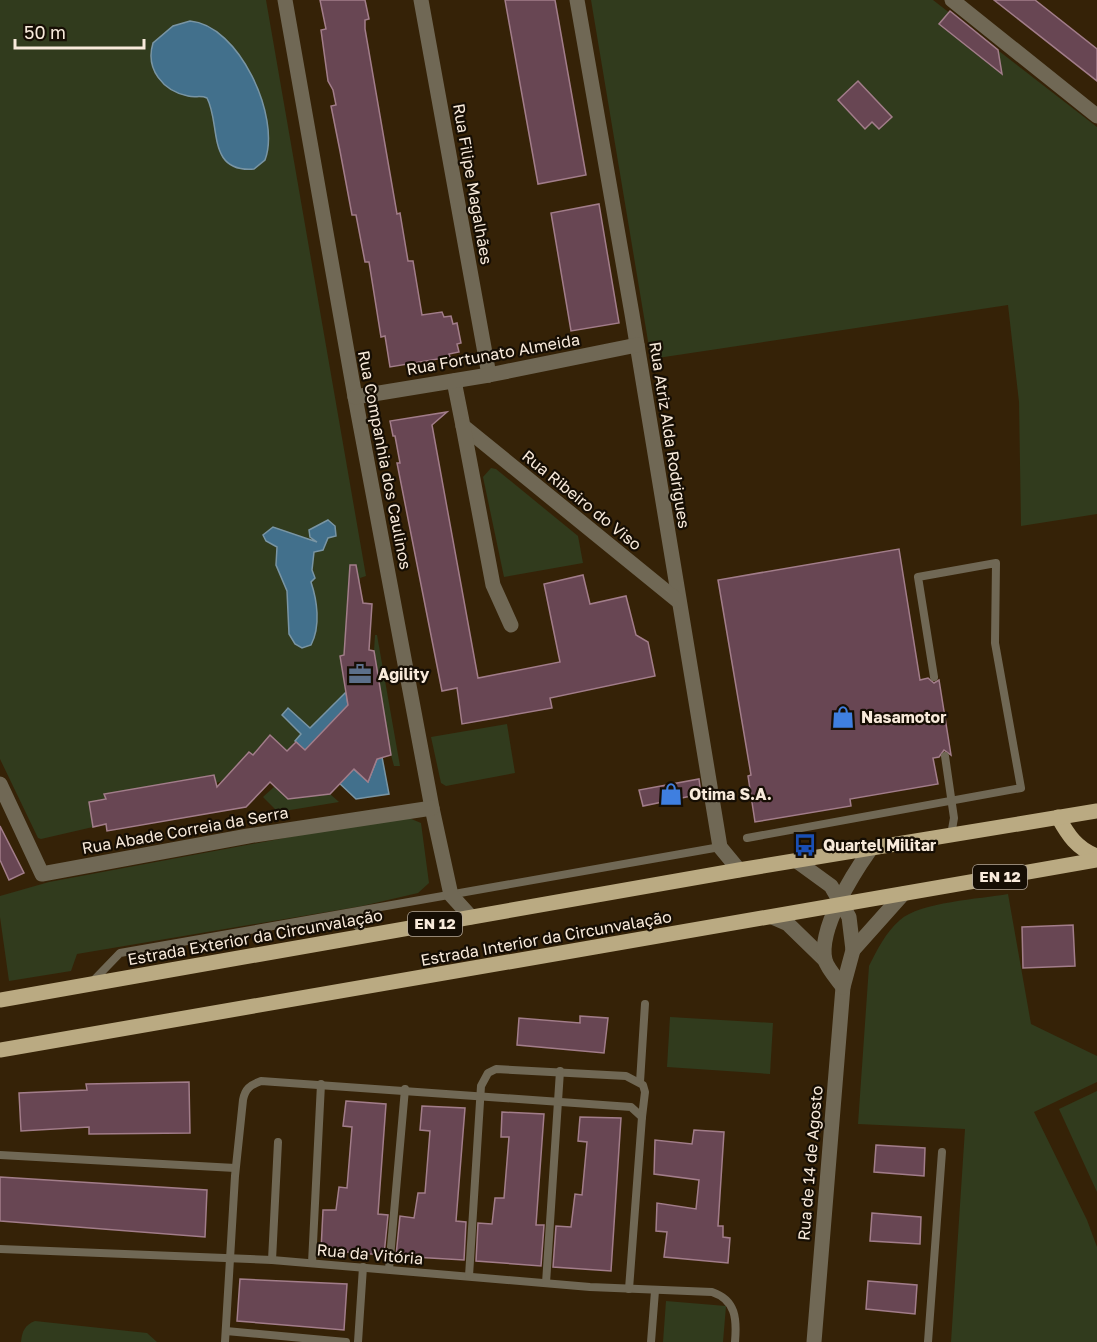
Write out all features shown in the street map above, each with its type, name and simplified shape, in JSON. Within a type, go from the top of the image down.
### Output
[{"type":"main road","name":"Estrada Exterior da Circunvalação","points":[[0,1000],[739,870],[1097,811]]},
{"type":"main road","points":[[1058,817],[1071,839],[1085,852],[1097,858]]},
{"type":"main road","name":"Estrada Interior da Circunvalação","points":[[0,1050],[772,917],[1097,858]]},
{"type":"street","name":"Rua Companhia dos Caulinos","points":[[285,0],[355,397],[432,808],[451,895],[471,918]]},
{"type":"street","name":"Rua Filipe Magalhães","points":[[421,0],[489,375]]},
{"type":"street","name":"Rua Atriz Alda Rodrigues","points":[[577,0],[720,847],[739,870]]},
{"type":"street","points":[[952,0],[1097,116]]},
{"type":"street","name":"Rua Fortunato Almeida","points":[[355,397],[489,375],[637,345]]},
{"type":"street","points":[[454,381],[493,585],[511,625]]},
{"type":"street","name":"Rua Ribeiro do Viso","points":[[463,426],[678,601]]},
{"type":"street","name":"Rua Abade Correia da Serra","points":[[0,784],[42,874],[248,836],[432,808]]},
{"type":"street","points":[[825,960],[830,921],[840,904],[847,882],[870,850]]},
{"type":"street","name":"Rua de 14 de Agosto","points":[[798,862],[831,886],[849,917],[854,950]]},
{"type":"street","name":"Rua de 14 de Agosto","points":[[814,1342],[843,987],[854,950],[903,894]]},
{"type":"street","points":[[772,917],[788,924],[802,936],[825,960],[843,987]]},
{"type":"lane","points":[[747,838],[1021,788],[995,644],[996,563],[918,577],[933,677]]},
{"type":"lane","points":[[945,756],[954,818],[951,835]]},
{"type":"lane","points":[[89,985],[120,954],[720,847]]},
{"type":"lane","points":[[344,915],[369,936]]},
{"type":"lane","points":[[628,1289],[645,1092],[640,1082],[645,1004]]},
{"type":"lane","points":[[469,1276],[483,1079],[496,1069],[616,1074],[640,1082]]},
{"type":"lane","points":[[546,1283],[560,1071]]},
{"type":"lane","points":[[225,1342],[236,1168],[243,1100],[245,1092],[251,1085],[261,1081],[275,1080],[627,1105],[642,1117]]},
{"type":"lane","points":[[312,1263],[321,1084]]},
{"type":"lane","points":[[389,1269],[405,1089]]},
{"type":"lane","points":[[272,1260],[278,1142]]},
{"type":"lane","points":[[928,1342],[942,1152]]},
{"type":"lane","points":[[0,1155],[236,1168]]},
{"type":"lane","name":"Rua da Vitória","points":[[0,1248],[272,1260],[655,1291],[712,1292],[723,1296],[732,1306],[736,1316],[735,1342]]},
{"type":"lane","points":[[358,1342],[363,1267]]},
{"type":"lane","points":[[651,1342],[655,1291]]},
{"type":"lane","points":[[225,1331],[346,1342]]},
{"type":"green space","points":[[0,0],[266,0],[366,576],[360,578],[360,585],[350,586],[344,650],[352,653],[340,657],[346,692],[310,728],[287,708],[282,715],[302,734],[287,751],[270,735],[253,755],[249,752],[222,781],[216,783],[213,775],[105,794],[106,799],[89,802],[93,827],[41,839],[38,838],[0,759]]},
{"type":"green space","points":[[591,0],[933,0],[1097,127],[1097,514],[1021,526],[1019,402],[1008,305],[651,359]]},
{"type":"green space","points":[[491,468],[496,469],[578,536],[583,563],[504,577],[483,477]]},
{"type":"green space","points":[[375,635],[377,635],[400,766],[394,766],[391,755],[374,651]]},
{"type":"green space","points":[[507,724],[515,773],[446,786],[441,783],[431,737]]},
{"type":"green space","points":[[275,786],[288,799],[330,794],[339,802],[278,812],[263,797]]},
{"type":"green space","points":[[409,818],[421,823],[429,883],[418,893],[362,906],[77,954],[71,971],[9,981],[0,917],[0,896],[49,882],[343,827]]},
{"type":"green space","points":[[1008,894],[1031,1024],[1097,1056],[1097,1082],[1034,1112],[1087,1220],[1097,1247],[1097,1342],[951,1342],[965,1129],[858,1124],[869,966],[882,942],[900,920],[921,909],[951,902]]},
{"type":"green space","points":[[670,1017],[773,1023],[770,1074],[667,1067]]},
{"type":"green space","points":[[1097,1091],[1097,1192],[1059,1109]]},
{"type":"green space","points":[[666,1301],[726,1306],[723,1342],[663,1342]]},
{"type":"green space","points":[[35,1321],[147,1333],[157,1342],[21,1342],[25,1329]]},
{"type":"water","points":[[190,21],[208,26],[225,38],[252,76],[267,121],[268,142],[265,160],[254,169],[239,168],[228,163],[222,155],[207,98],[188,96],[171,89],[164,84],[154,70],[151,53],[153,43],[173,26]]},
{"type":"water","points":[[328,520],[335,526],[336,536],[328,538],[323,550],[314,552],[312,570],[315,578],[311,582],[316,605],[316,630],[311,645],[302,648],[295,644],[289,634],[287,591],[276,565],[277,547],[266,541],[263,535],[273,527],[317,542],[310,537],[309,530]]},
{"type":"water","points":[[346,692],[349,712],[318,737],[368,782],[377,759],[382,757],[389,794],[356,799],[295,741],[301,734],[282,715],[288,708],[310,728]]},
{"type":"building","points":[[320,0],[365,0],[369,19],[365,20],[365,29],[397,214],[400,213],[408,261],[413,261],[422,315],[442,312],[444,317],[451,316],[453,324],[457,323],[461,343],[457,344],[459,352],[449,354],[450,357],[390,367],[385,336],[381,337],[369,262],[365,262],[356,215],[352,215],[331,106],[336,105],[333,90],[328,81],[321,30],[326,29]]},
{"type":"building","points":[[505,0],[555,0],[586,175],[538,184]]},
{"type":"building","points":[[994,0],[1035,0],[1097,49],[1097,81]]},
{"type":"building","points":[[950,11],[998,50],[1002,74],[939,24]]},
{"type":"building","points":[[858,81],[892,117],[879,129],[872,122],[865,129],[838,100]]},
{"type":"building","points":[[599,204],[619,323],[571,331],[551,213]]},
{"type":"building","points":[[447,412],[432,425],[478,678],[560,662],[544,584],[583,575],[590,604],[626,596],[636,635],[648,642],[655,676],[550,698],[552,708],[462,724],[457,688],[442,691],[397,463],[400,463],[395,436],[393,436],[390,421]]},
{"type":"building","name":"Nasamotor","points":[[899,549],[920,680],[928,678],[934,683],[939,680],[951,755],[944,750],[939,757],[933,758],[938,784],[850,799],[851,806],[755,822],[748,776],[751,775],[718,580]]},
{"type":"building","points":[[350,565],[356,565],[363,603],[372,604],[369,650],[374,651],[391,755],[377,759],[368,782],[354,769],[330,794],[288,799],[270,782],[246,807],[107,831],[106,824],[93,827],[89,802],[106,799],[104,794],[214,775],[217,787],[249,752],[253,755],[270,735],[287,751],[296,742],[305,750],[348,705],[340,656],[344,655]]},
{"type":"building","name":"Otima S.A.","points":[[699,779],[701,794],[643,806],[639,790]]},
{"type":"building","points":[[0,826],[24,873],[9,880],[0,860]]},
{"type":"building","points":[[1073,925],[1075,966],[1023,968],[1022,927]]},
{"type":"building","points":[[580,1016],[608,1018],[604,1053],[517,1045],[519,1018],[580,1023]]},
{"type":"building","points":[[189,1082],[190,1133],[89,1134],[89,1127],[21,1131],[19,1093],[87,1090],[86,1084]]},
{"type":"building","points":[[346,1101],[386,1104],[378,1214],[388,1215],[384,1255],[321,1250],[323,1210],[336,1210],[339,1187],[347,1188],[352,1127],[343,1126]]},
{"type":"building","points":[[422,1106],[465,1108],[456,1221],[466,1222],[464,1260],[396,1256],[400,1216],[414,1218],[418,1193],[425,1193],[430,1131],[420,1130]]},
{"type":"building","points":[[502,1112],[544,1114],[536,1225],[544,1225],[541,1266],[476,1261],[478,1223],[492,1224],[495,1198],[504,1198],[509,1137],[501,1137]]},
{"type":"building","points":[[580,1117],[621,1118],[611,1271],[553,1267],[556,1226],[571,1227],[575,1194],[582,1195],[587,1142],[578,1141]]},
{"type":"building","points":[[694,1130],[724,1132],[718,1226],[723,1226],[723,1237],[730,1238],[728,1263],[664,1257],[667,1232],[656,1231],[657,1203],[696,1209],[699,1180],[654,1174],[655,1140],[692,1144]]},
{"type":"building","points":[[876,1145],[925,1148],[924,1176],[874,1172]]},
{"type":"building","points":[[0,1177],[207,1190],[205,1237],[0,1221]]},
{"type":"building","points":[[872,1213],[921,1217],[920,1244],[870,1241]]},
{"type":"building","points":[[240,1279],[347,1284],[344,1330],[237,1321]]},
{"type":"building","points":[[868,1281],[917,1285],[915,1314],[866,1309]]},
{"type":"place","name":"Agility","points":[[360,674]]},
{"type":"place","name":"Nasamotor","points":[[843,717]]},
{"type":"place","name":"Otima S.A.","points":[[671,794]]},
{"type":"place","name":"Quartel Militar","points":[[805,845]]}]
